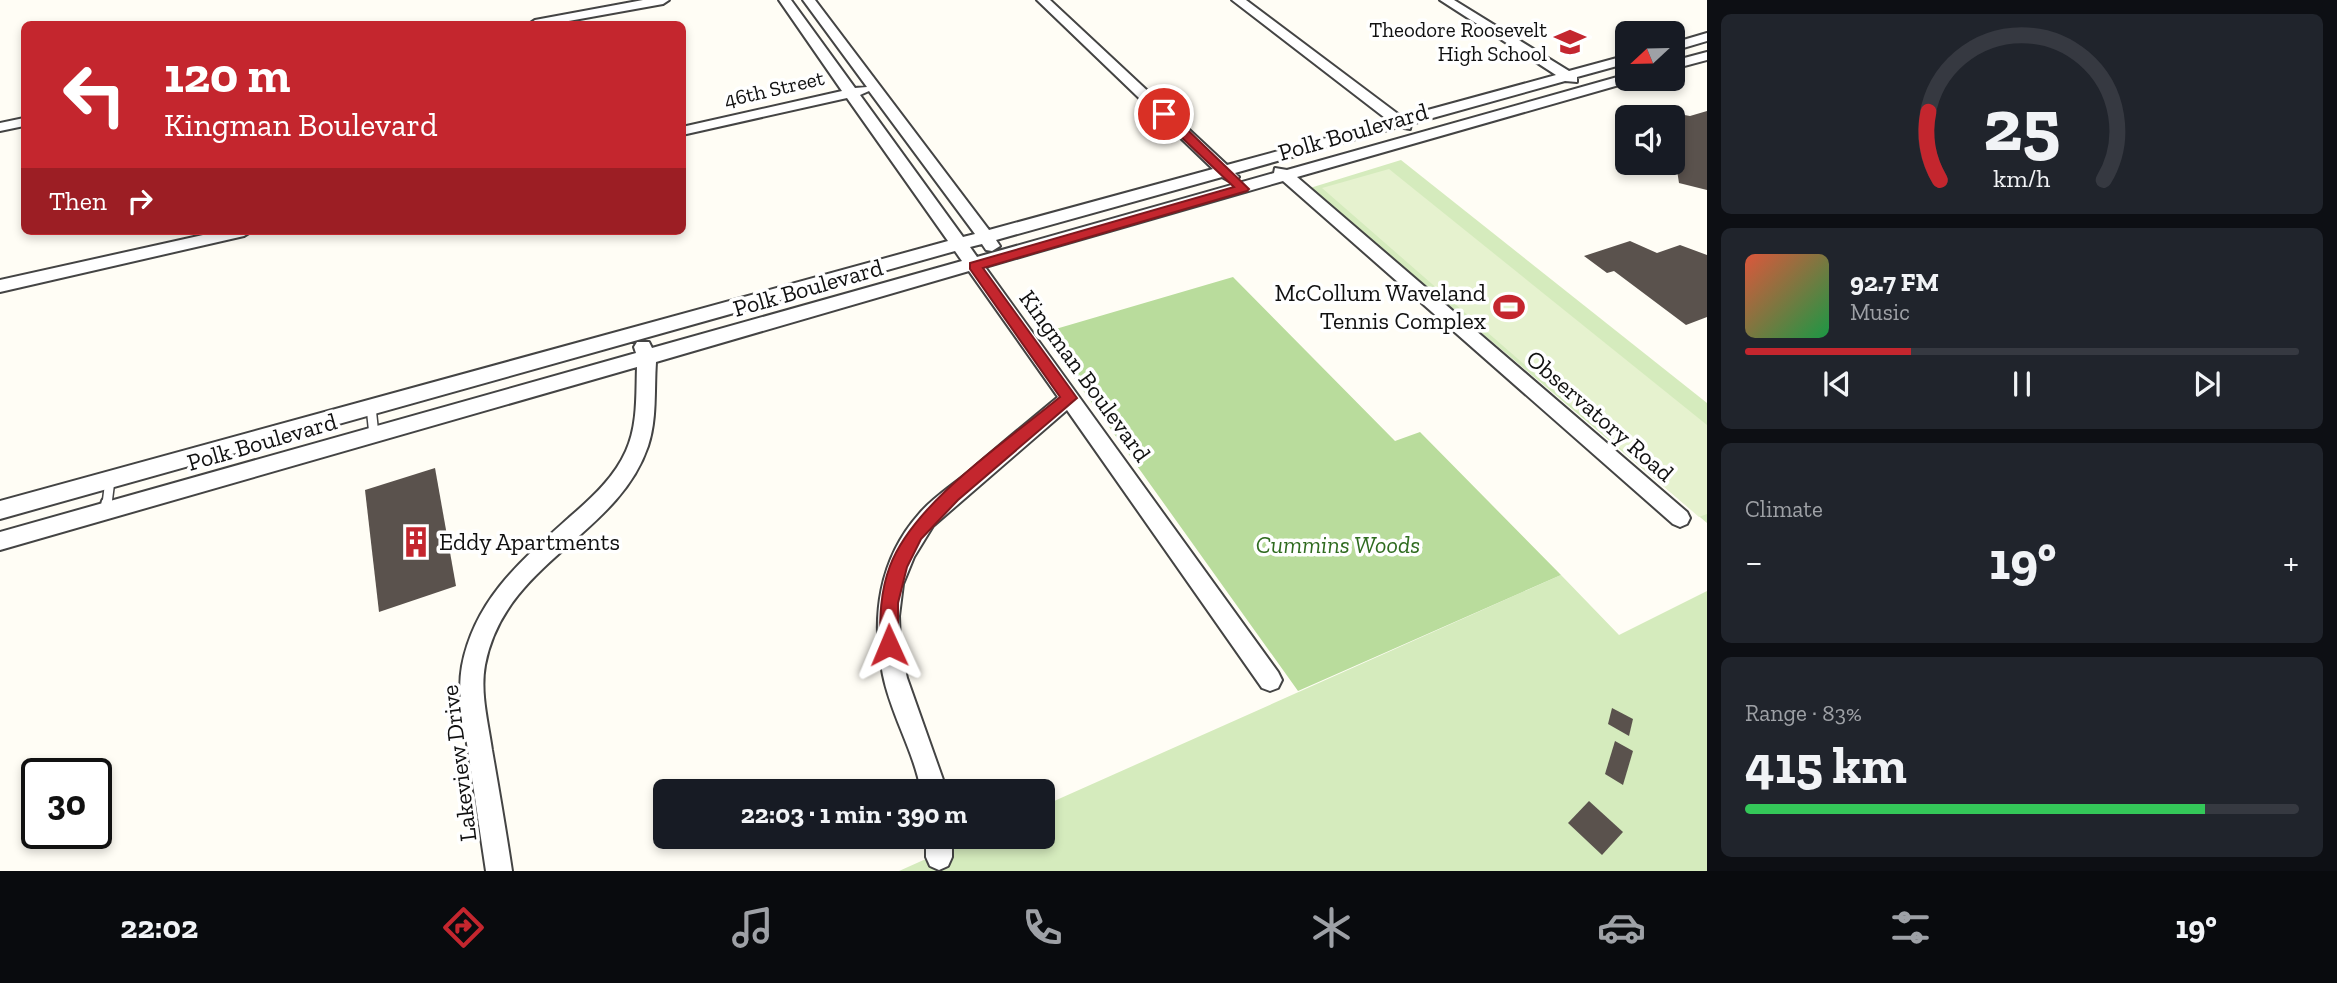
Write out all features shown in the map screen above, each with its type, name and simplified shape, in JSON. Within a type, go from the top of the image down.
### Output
[{"type":"street","points":[[551,21],[663,0]]},
{"type":"street","name":"Kingman Boulevard","points":[[785,0],[1270,680]]},
{"type":"street","points":[[809,0],[1001,258]]},
{"type":"street","points":[[1043,0],[1243,189]]},
{"type":"street","points":[[1238,0],[1420,138]]},
{"type":"street","points":[[1446,0],[1588,89]]},
{"type":"street","points":[[1685,43],[1707,37]]},
{"type":"street","points":[[1685,62],[1707,56]]},
{"type":"street","name":"Polk Boulevard","points":[[0,510],[1615,62]]},
{"type":"street","name":"Polk Boulevard","points":[[0,541],[975,266],[1615,82]]},
{"type":"street","name":"46th Street","points":[[686,130],[874,88]]},
{"type":"street","points":[[0,127],[21,123]]},
{"type":"street","name":"Observatory Road","points":[[1266,158],[1680,519]]},
{"type":"street","points":[[0,286],[226,235]]},
{"type":"street","name":"Lakeview Drive","points":[[499,871],[473,699],[474,665],[483,633],[498,602],[524,569],[622,478],[635,456],[642,434],[647,358],[638,333]]},
{"type":"street","points":[[931,779],[897,690],[891,667],[887,624],[898,567],[915,534],[926,520],[1069,398]]},
{"type":"lane","points":[[371,407],[374,435]]},
{"type":"lane","points":[[106,511],[110,480]]},
{"type":"green space","name":"McCollum Waveland Tennis Complex","points":[[1401,160],[1707,403],[1707,523],[1310,188]]},
{"type":"green space","name":"McCollum Waveland Tennis Complex","points":[[1389,169],[1707,425],[1707,514],[1699,517],[1322,188]]},
{"type":"green space","name":"Cummins Woods","points":[[1233,277],[1395,441],[1420,432],[1561,575],[1298,691],[1042,333]]},
{"type":"green space","points":[[1561,575],[1619,635],[1707,591],[1707,871],[899,871],[948,849],[1055,849],[1055,801]]},
{"type":"building","points":[[1707,111],[1707,190],[1679,183],[1678,175],[1685,175],[1685,115]]},
{"type":"building","points":[[1630,241],[1657,253],[1680,245],[1707,255],[1707,317],[1686,325],[1614,271],[1607,273],[1584,256]]},
{"type":"building","name":"Eddy Apartments","points":[[435,468],[456,586],[379,612],[365,490]]},
{"type":"building","points":[[1612,708],[1633,719],[1629,736],[1608,724]]},
{"type":"building","points":[[1615,741],[1633,751],[1623,785],[1605,774]]},
{"type":"building","points":[[1589,801],[1623,832],[1602,855],[1568,823]]},
{"type":"place","name":"Theodore Roosevelt High School","points":[[1570,42]]},
{"type":"place","name":"McCollum Waveland Tennis Complex","points":[[1509,307]]},
{"type":"place","name":"Eddy Apartments","points":[[416,542]]},
{"type":"route","points":[[889,645],[889,603],[898,567],[915,534],[952,496],[1069,398],[975,266],[1243,189],[1164,114]]}]
